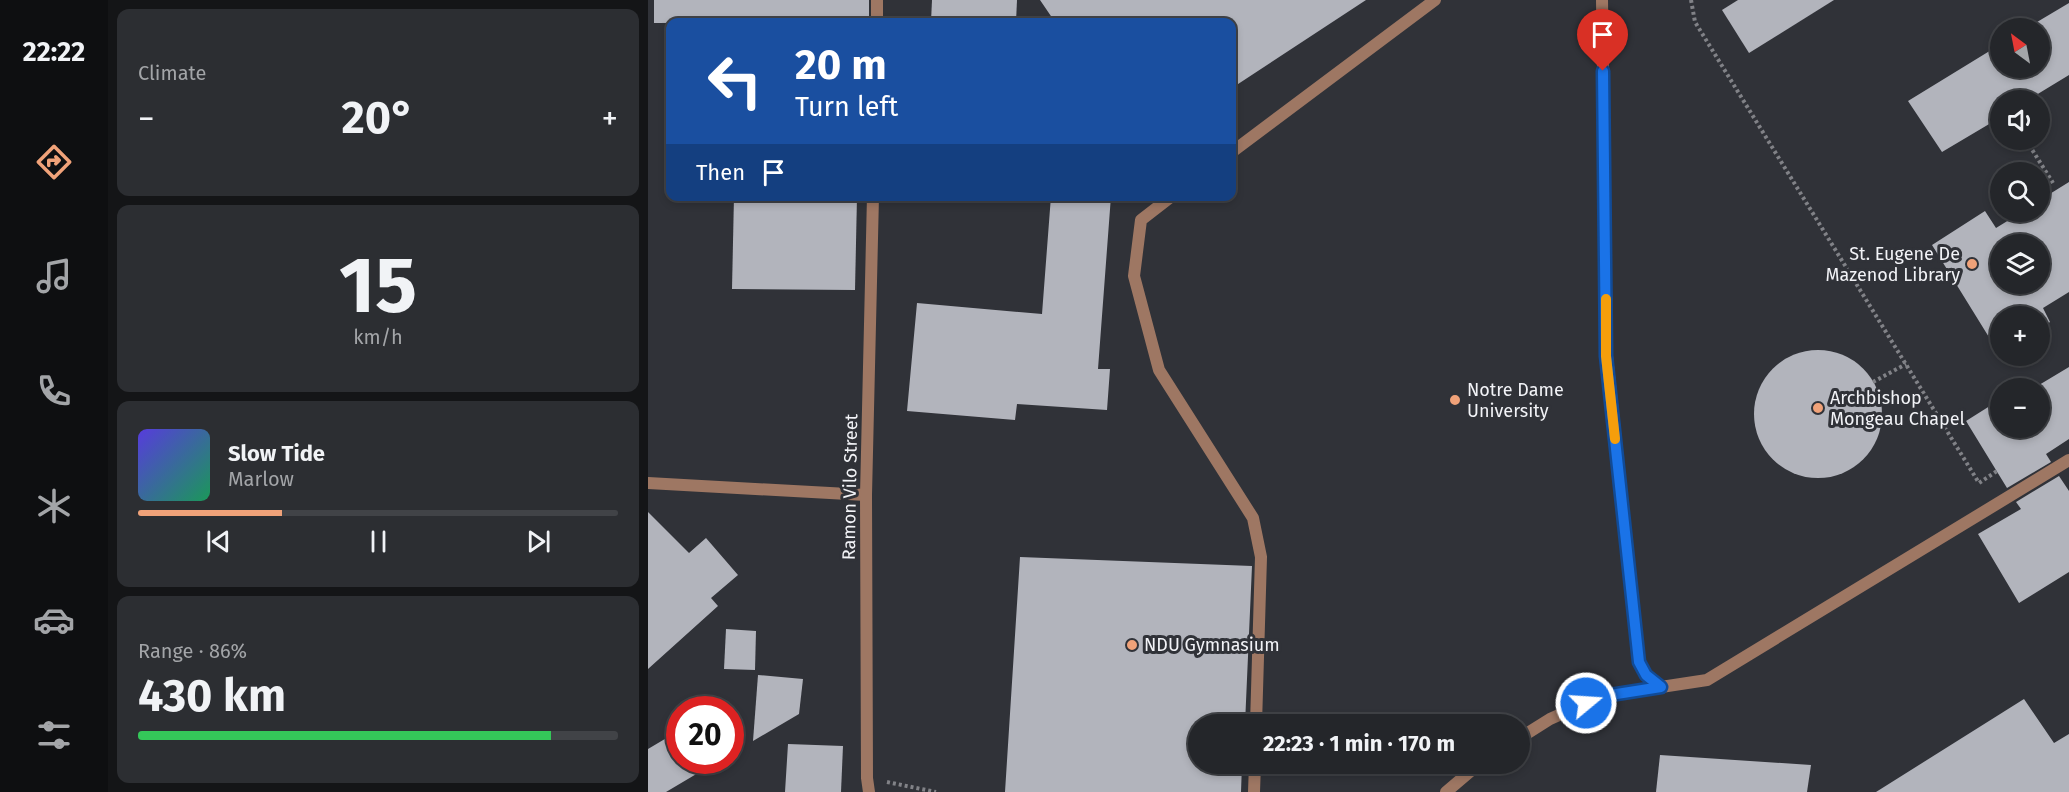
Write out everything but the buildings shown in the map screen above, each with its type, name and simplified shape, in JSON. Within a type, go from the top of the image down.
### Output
[{"type":"street","points":[[877,0],[877,18]]},
{"type":"street","points":[[1236,149],[1435,0]]},
{"type":"street","points":[[1602,0],[1606,356],[1639,662],[1646,675],[1661,687]]},
{"type":"street","name":"Ramon Vilo Street","points":[[869,792],[867,777],[866,495],[873,201]]},
{"type":"street","points":[[1166,201],[1141,220],[1134,276],[1159,370],[1254,518],[1261,557],[1256,714]]},
{"type":"street","points":[[1530,732],[1550,719],[1604,696],[1707,680],[2069,460]]},
{"type":"street","points":[[648,483],[866,495]]},
{"type":"street","points":[[1254,792],[1255,774]]},
{"type":"street","points":[[1446,792],[1467,774]]},
{"type":"path","points":[[1691,0],[1695,22],[1979,483],[1997,471]]},
{"type":"path","points":[[2032,150],[2053,183]]},
{"type":"path","points":[[1873,382],[1906,364]]},
{"type":"path","points":[[867,777],[936,792]]},
{"type":"slow traffic","points":[[1606,299],[1606,356],[1615,439]]},
{"type":"place","name":"St. Eugene De Mazenod Library","points":[[1972,264]]},
{"type":"place","name":"Notre Dame University","points":[[1455,400]]},
{"type":"place","name":"Archbishop Mongeau Chapel","points":[[1818,408]]},
{"type":"place","name":"NDU Gymnasium","points":[[1132,645]]},
{"type":"route","points":[[1586,703],[1604,696],[1661,687],[1646,675],[1639,662],[1606,356],[1603,71]]}]
